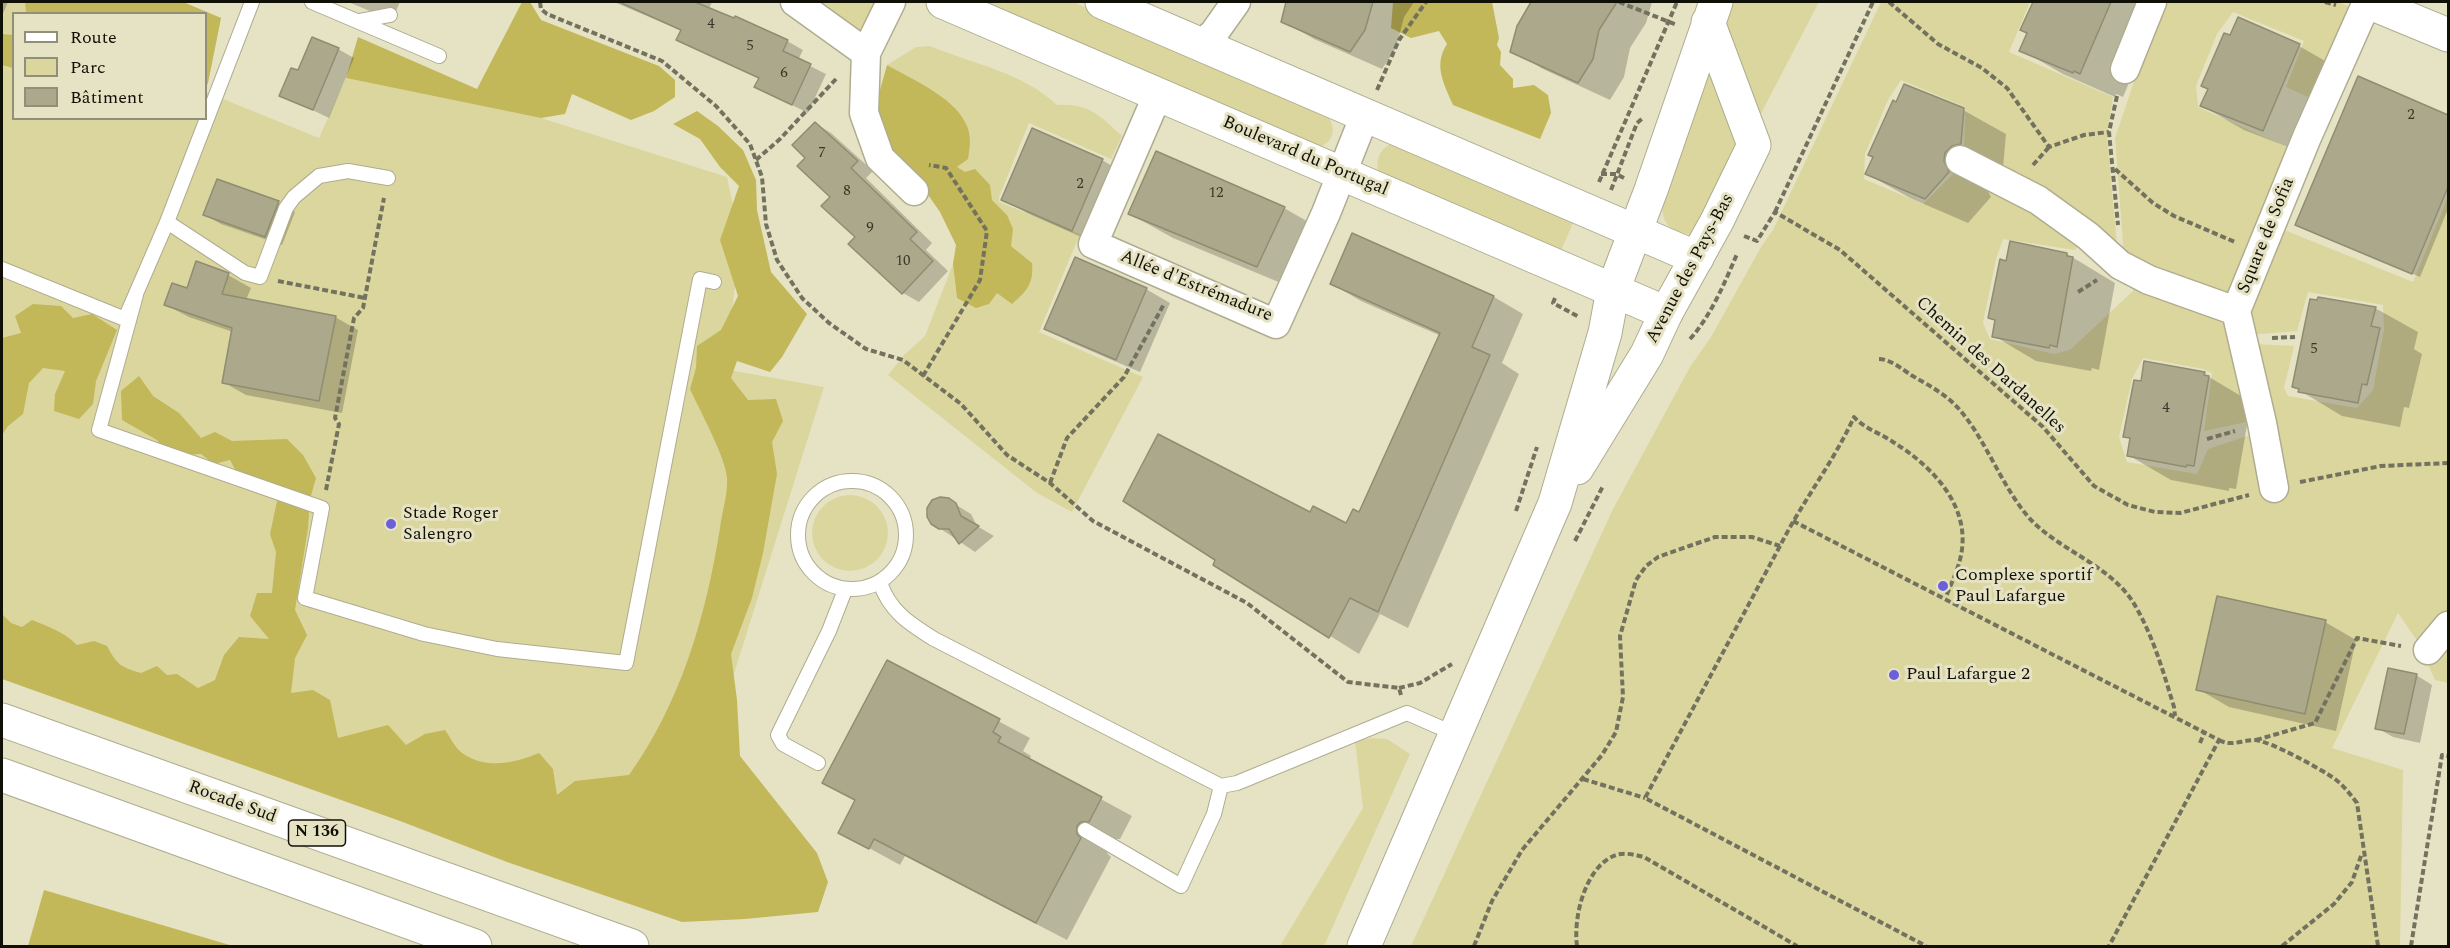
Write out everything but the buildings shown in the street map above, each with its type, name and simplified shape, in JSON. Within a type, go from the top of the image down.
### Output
[{"type":"main road","name":"Boulevard du Portugal","points":[[943,2],[1666,313]]},
{"type":"main road","points":[[1102,2],[1202,44],[1371,102],[1636,232],[1697,258]]},
{"type":"main road","points":[[2367,2],[2448,36]]},
{"type":"main road","name":"Avenue des Pays-Bas","points":[[1555,503],[1638,369],[1697,258],[1730,229],[1754,145],[1709,20]]},
{"type":"main road","name":"Avenue des Pays-Bas","points":[[1364,946],[1555,503],[1605,333],[1613,290],[1636,232],[1709,20]]},
{"type":"main road","name":"Rocade Sud","points":[[2,720],[632,946]]},
{"type":"main road","points":[[2,775],[475,946]]},
{"type":"street","points":[[795,2],[866,53]]},
{"type":"street","points":[[891,2],[866,53],[864,113],[880,158],[914,191]]},
{"type":"street","points":[[1202,44],[1214,33],[1236,2]]},
{"type":"street","points":[[2125,69],[2152,2]]},
{"type":"street","name":"Square de Sofia","points":[[1960,160],[2038,200],[2088,236],[2120,265],[2149,280],[2236,311],[2307,137],[2367,2]]},
{"type":"street","name":"Allée d'Estrémadure","points":[[1158,94],[1092,244],[1276,324],[1371,102]]},
{"type":"street","points":[[2236,311],[2262,423],[2274,488]]},
{"type":"street","points":[[2428,650],[2448,626]]},
{"type":"lane","points":[[207,118],[252,2]]},
{"type":"lane","points":[[312,2],[439,56]]},
{"type":"lane","points":[[357,21],[390,15]]},
{"type":"lane","points":[[2,269],[125,319],[167,222],[206,120]]},
{"type":"lane","points":[[167,222],[245,273],[260,277],[286,208],[294,197],[319,176],[348,171],[388,178]]},
{"type":"lane","points":[[135,295],[99,430],[322,508],[304,598],[435,637],[497,649],[626,663],[700,279],[714,282]]},
{"type":"lane","points":[[848,480],[866,482],[883,490],[896,503],[904,519],[906,537],[903,555],[894,571],[879,582],[863,589],[845,590],[828,584],[813,574],[802,560],[797,542],[798,524],[804,508],[815,494],[830,484],[848,480]]},
{"type":"lane","points":[[879,582],[893,609],[934,639],[1221,786],[1237,783],[1407,713],[1455,734]]},
{"type":"lane","points":[[818,763],[783,744],[778,735],[829,631],[845,590]]},
{"type":"lane","points":[[1085,830],[1181,886],[1214,814],[1221,786]]},
{"type":"path","points":[[540,2],[541,9],[548,14],[662,61],[716,106],[750,144],[762,177],[766,224],[777,261],[802,298],[829,323],[866,349],[903,360],[961,404],[1007,455],[1050,483],[1093,521],[1247,603],[1348,682],[1399,688],[1420,683],[1453,664]]},
{"type":"path","points":[[1371,102],[1399,40],[1426,2]]},
{"type":"path","points":[[1620,2],[1669,22],[1709,20]]},
{"type":"path","points":[[1601,174],[1610,159],[1677,2]]},
{"type":"path","points":[[1684,345],[1698,330],[1728,275],[1730,229],[1757,241],[1775,212],[1873,2]]},
{"type":"path","points":[[1889,2],[1938,44],[1982,68],[2007,88],[2049,147],[2084,135],[2109,132]]},
{"type":"path","points":[[756,160],[780,139],[830,84],[866,53]]},
{"type":"path","points":[[2120,265],[2114,169],[2109,132],[2115,100],[2125,69]]},
{"type":"path","points":[[880,158],[945,168],[987,231],[980,280],[923,376]]},
{"type":"path","points":[[2114,169],[2153,203],[2174,216],[2261,251]]},
{"type":"path","points":[[322,508],[339,423],[335,418],[354,318],[363,308],[388,178]]},
{"type":"path","name":"Chemin des Dardanelles","points":[[1775,212],[1840,250],[2043,427],[2094,486],[2127,505],[2155,512],[2180,513],[2274,488],[2381,465],[2448,463]]},
{"type":"path","points":[[260,277],[365,298]]},
{"type":"path","points":[[1050,483],[1067,438],[1124,376],[1177,281]]},
{"type":"path","points":[[1879,359],[1884,359],[1941,393],[1959,409],[2029,518],[2048,536],[2114,581],[2131,600],[2150,633],[2174,707],[2175,717]]},
{"type":"path","points":[[1645,798],[1793,521],[1840,447],[1854,417],[1861,425],[1892,441],[1917,458],[1943,484],[1952,501],[1960,525],[1962,546],[1959,565],[1946,597]]},
{"type":"path","points":[[1569,551],[1607,478]]},
{"type":"path","points":[[1793,521],[1946,597],[2228,745],[2256,740],[2315,723],[2357,639],[2428,650]]},
{"type":"path","points":[[1474,946],[1484,918],[1504,878],[1522,850],[1583,779],[1616,732],[1623,697],[1620,636],[1636,580],[1646,566],[1659,557],[1715,537],[1752,537],[1780,546]]},
{"type":"path","points":[[1399,688],[1407,713]]},
{"type":"path","points":[[2200,743],[2204,733]]},
{"type":"path","points":[[2109,946],[2219,740]]},
{"type":"path","points":[[2256,740],[2334,779],[2348,791],[2357,803],[2378,946]]},
{"type":"path","points":[[2411,946],[2442,755],[2448,756]]},
{"type":"path","points":[[1583,779],[1645,798],[1926,946]]},
{"type":"path","points":[[2282,946],[2334,904],[2352,882],[2363,852]]},
{"type":"path","points":[[1577,946],[1577,912],[1595,872],[1604,862],[1617,855],[1630,854],[1644,857],[1797,946]]},
{"type":"green space","name":"Stade Roger Salengro","points":[[2,2],[183,2],[207,12],[12,12],[12,120],[207,120],[207,92],[319,138],[346,78],[541,118],[727,177],[741,243],[724,369],[824,387],[666,890],[2,661]]},
{"type":"green space","points":[[811,2],[876,2],[866,29],[851,32]]},
{"type":"green space","points":[[971,2],[1073,2],[1321,109],[1330,119],[1332,136],[1324,145],[1317,148]]},
{"type":"green space","points":[[1732,2],[1819,2],[1701,229],[1691,235],[1678,231],[1666,223],[1662,205]]},
{"type":"green space","name":"Complexe sportif Paul Lafargue","points":[[1881,2],[2030,2],[2009,52],[2113,97],[2107,137],[2118,255],[1964,158],[1965,107],[1901,80],[1888,100],[1865,154],[1864,179],[1923,204],[1962,165],[2082,242],[2075,250],[2003,239],[1996,259],[1983,323],[1990,339],[2054,354],[2070,350],[2133,291],[2124,257],[2115,138],[2161,2],[2338,2],[2352,8],[2315,100],[2286,87],[2304,41],[2233,12],[2217,34],[2196,86],[2198,107],[2291,149],[2235,300],[2251,421],[2204,431],[2212,373],[2203,369],[2143,358],[2132,379],[2119,437],[2127,462],[2197,474],[2208,449],[2256,433],[2254,344],[2294,346],[2284,388],[2288,396],[2357,408],[2373,390],[2384,329],[2383,305],[2308,292],[2297,331],[2248,335],[2245,313],[2282,229],[2413,282],[2448,197],[2448,683],[2435,680],[2416,639],[2398,613],[2332,748],[2403,770],[2400,946],[1411,946],[1613,509],[1690,367],[1711,337],[1761,247],[1773,230]]},
{"type":"green space","name":"Stade Roger Salengro","points":[[207,12],[221,18],[207,87]]},
{"type":"green space","points":[[930,46],[1013,77],[1028,84],[1057,105],[1086,108],[1100,116],[1122,136],[1111,159],[1029,123],[999,197],[999,202],[1080,234],[1039,332],[1143,377],[1072,512],[1037,493],[888,375],[904,355],[925,336],[953,264],[957,298],[997,293],[1032,263],[1011,246],[1007,215],[956,167],[965,122],[943,98],[887,65],[916,47]]},
{"type":"green space","points":[[1394,143],[1573,223],[1559,255],[1378,171],[1380,154]]},
{"type":"green space","points":[[850,495],[864,498],[877,506],[885,519],[888,533],[885,547],[877,560],[864,568],[850,571],[836,568],[823,560],[815,547],[812,533],[815,519],[823,506],[836,498]]},
{"type":"green space","points":[[1372,738],[1387,739],[1410,754],[1324,946],[1280,946],[1363,808],[1355,741]]},
{"type":"shaded area","points":[[25,2],[183,2],[207,12],[26,12]]},
{"type":"shaded area","points":[[522,2],[530,2],[541,20],[659,66],[675,80],[675,97],[654,111],[631,120],[572,94],[565,114],[541,118],[346,78],[358,37],[477,89]]},
{"type":"shaded area","points":[[1393,2],[1492,2],[1499,38],[1497,45],[1501,52],[1500,65],[1513,79],[1513,88],[1534,85],[1548,95],[1551,113],[1540,139],[1453,105],[1443,82],[1440,67],[1447,44],[1439,31],[1411,38],[1391,28]]},
{"type":"shaded area","points":[[207,12],[221,18],[207,85]]},
{"type":"shaded area","points":[[2,34],[12,35],[12,68],[2,65]]},
{"type":"shaded area","points":[[887,65],[941,96],[951,104],[965,122],[970,136],[968,159],[957,167],[965,172],[975,169],[990,185],[992,200],[1007,215],[1013,229],[1011,246],[1032,263],[1031,281],[1022,295],[1012,304],[997,293],[989,304],[976,308],[957,298],[953,264],[956,245],[940,212],[926,192],[888,151],[873,115]]},
{"type":"shaded area","points":[[697,111],[718,126],[743,150],[756,180],[757,210],[771,272],[807,314],[782,357],[770,372],[737,361],[731,378],[748,400],[776,399],[783,421],[772,442],[777,474],[763,553],[752,598],[731,654],[737,700],[740,756],[817,853],[828,882],[818,912],[682,922],[507,862],[400,821],[2,679],[2,614],[11,623],[22,627],[32,620],[62,633],[77,645],[94,641],[107,646],[117,661],[129,669],[141,673],[157,666],[167,675],[177,674],[198,688],[215,680],[224,655],[239,637],[269,639],[250,616],[257,593],[272,593],[276,552],[270,534],[280,487],[241,480],[230,460],[214,464],[201,454],[169,456],[157,440],[122,420],[121,391],[139,376],[153,396],[179,413],[201,438],[215,432],[232,441],[287,439],[303,455],[316,478],[310,499],[308,528],[295,610],[307,635],[295,658],[291,693],[313,690],[330,700],[338,738],[388,725],[406,745],[425,734],[445,730],[459,751],[481,762],[510,762],[539,753],[553,769],[557,795],[575,781],[629,775],[663,718],[689,657],[707,593],[727,490],[727,478],[722,458],[690,389],[696,368],[697,346],[721,330],[738,296],[720,240],[739,186],[720,167],[700,139],[673,124]]},
{"type":"shaded area","points":[[33,304],[61,306],[73,318],[92,314],[117,330],[96,381],[93,404],[79,419],[54,411],[55,394],[65,371],[43,368],[29,383],[23,414],[8,426],[2,435],[2,338],[21,333],[15,316]]},
{"type":"shaded area","points":[[44,890],[233,946],[28,946]]},
{"type":"place","name":"Stade Roger Salengro","points":[[391,524]]},
{"type":"place","name":"Complexe sportif Paul Lafargue","points":[[1943,586]]},
{"type":"place","name":"Paul Lafargue 2","points":[[1894,675]]}]
